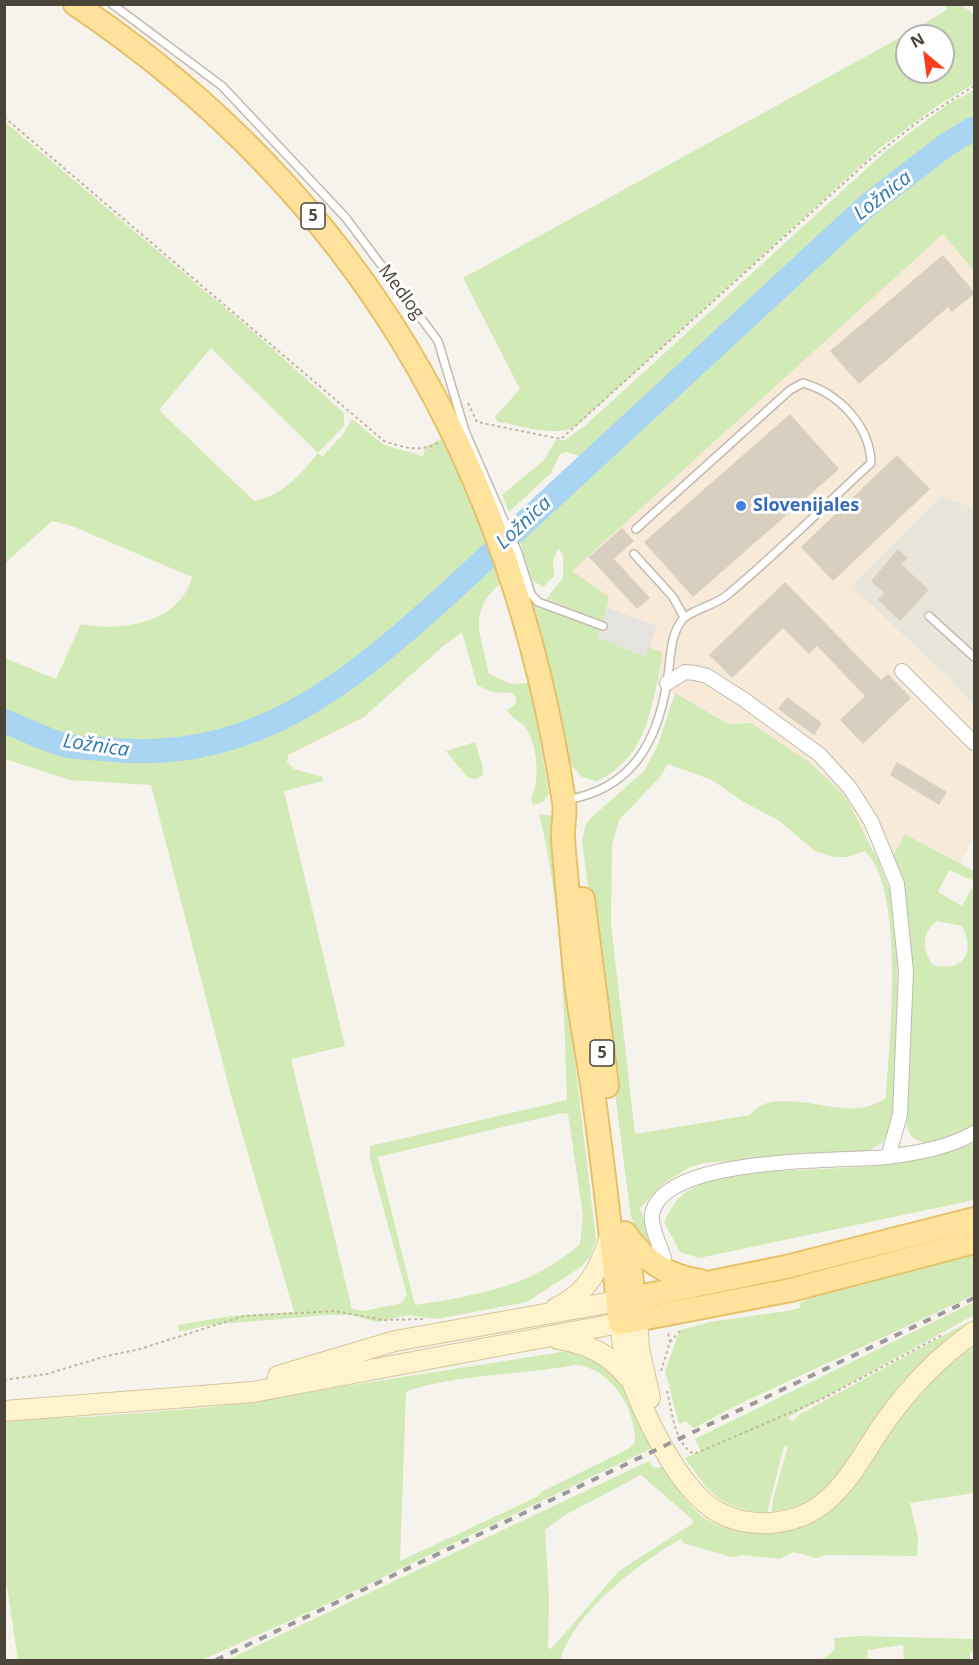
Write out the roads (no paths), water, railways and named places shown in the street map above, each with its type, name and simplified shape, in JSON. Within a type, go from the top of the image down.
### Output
[{"type":"main road","name":"5","points":[[75,4],[168,72],[234,130],[285,183],[332,238],[371,291],[413,359],[449,424],[478,489],[512,575],[543,688],[564,805],[575,834],[627,1311]]},
{"type":"main road","points":[[4,1411],[253,1392],[547,1337],[711,1282],[786,1267],[975,1218]]},
{"type":"main road","points":[[543,1314],[564,1304],[587,1286],[617,1234],[659,1268],[685,1279],[711,1282]]},
{"type":"main road","points":[[200,1396],[395,1341],[543,1314],[627,1311],[791,1290],[975,1242]]},
{"type":"main road","points":[[627,1311],[624,1354],[633,1383],[662,1442],[687,1484],[718,1513],[740,1521],[760,1524],[801,1517],[824,1504],[840,1488],[911,1388],[975,1332]]},
{"type":"main road","points":[[627,1311],[662,1442]]},
{"type":"main road","points":[[547,1337],[583,1344],[602,1352],[612,1359],[633,1383]]},
{"type":"street","points":[[902,671],[975,742]]},
{"type":"street","points":[[667,683],[685,672],[695,673],[707,676],[743,699],[820,755],[850,788],[870,820],[897,884],[906,971],[900,1115],[888,1156]]},
{"type":"street","points":[[664,1258],[652,1220],[652,1212],[664,1196],[690,1179],[747,1166],[888,1156],[941,1148],[975,1133]]},
{"type":"lane","name":"Medlog","points":[[112,4],[222,86],[346,218],[438,341],[465,431],[518,553],[531,594],[538,602],[603,626]]},
{"type":"lane","points":[[564,805],[592,796],[620,779],[640,760],[651,740],[667,683],[674,635],[684,617],[724,598],[871,462],[870,447],[861,429],[838,400],[822,388],[803,383],[790,390],[636,529]]},
{"type":"lane","points":[[634,554],[673,597],[684,617]]},
{"type":"lane","points":[[929,616],[975,657]]},
{"type":"waterway","name":"Ložnica","points":[[4,721],[64,745],[114,750],[164,751],[210,744],[253,730],[294,712],[332,688],[406,631],[868,205],[946,145],[974,128]]},
{"type":"railway","points":[[216,1660],[974,1298]]},
{"type":"place","name":"Slovenijales","points":[[741,506]]}]
